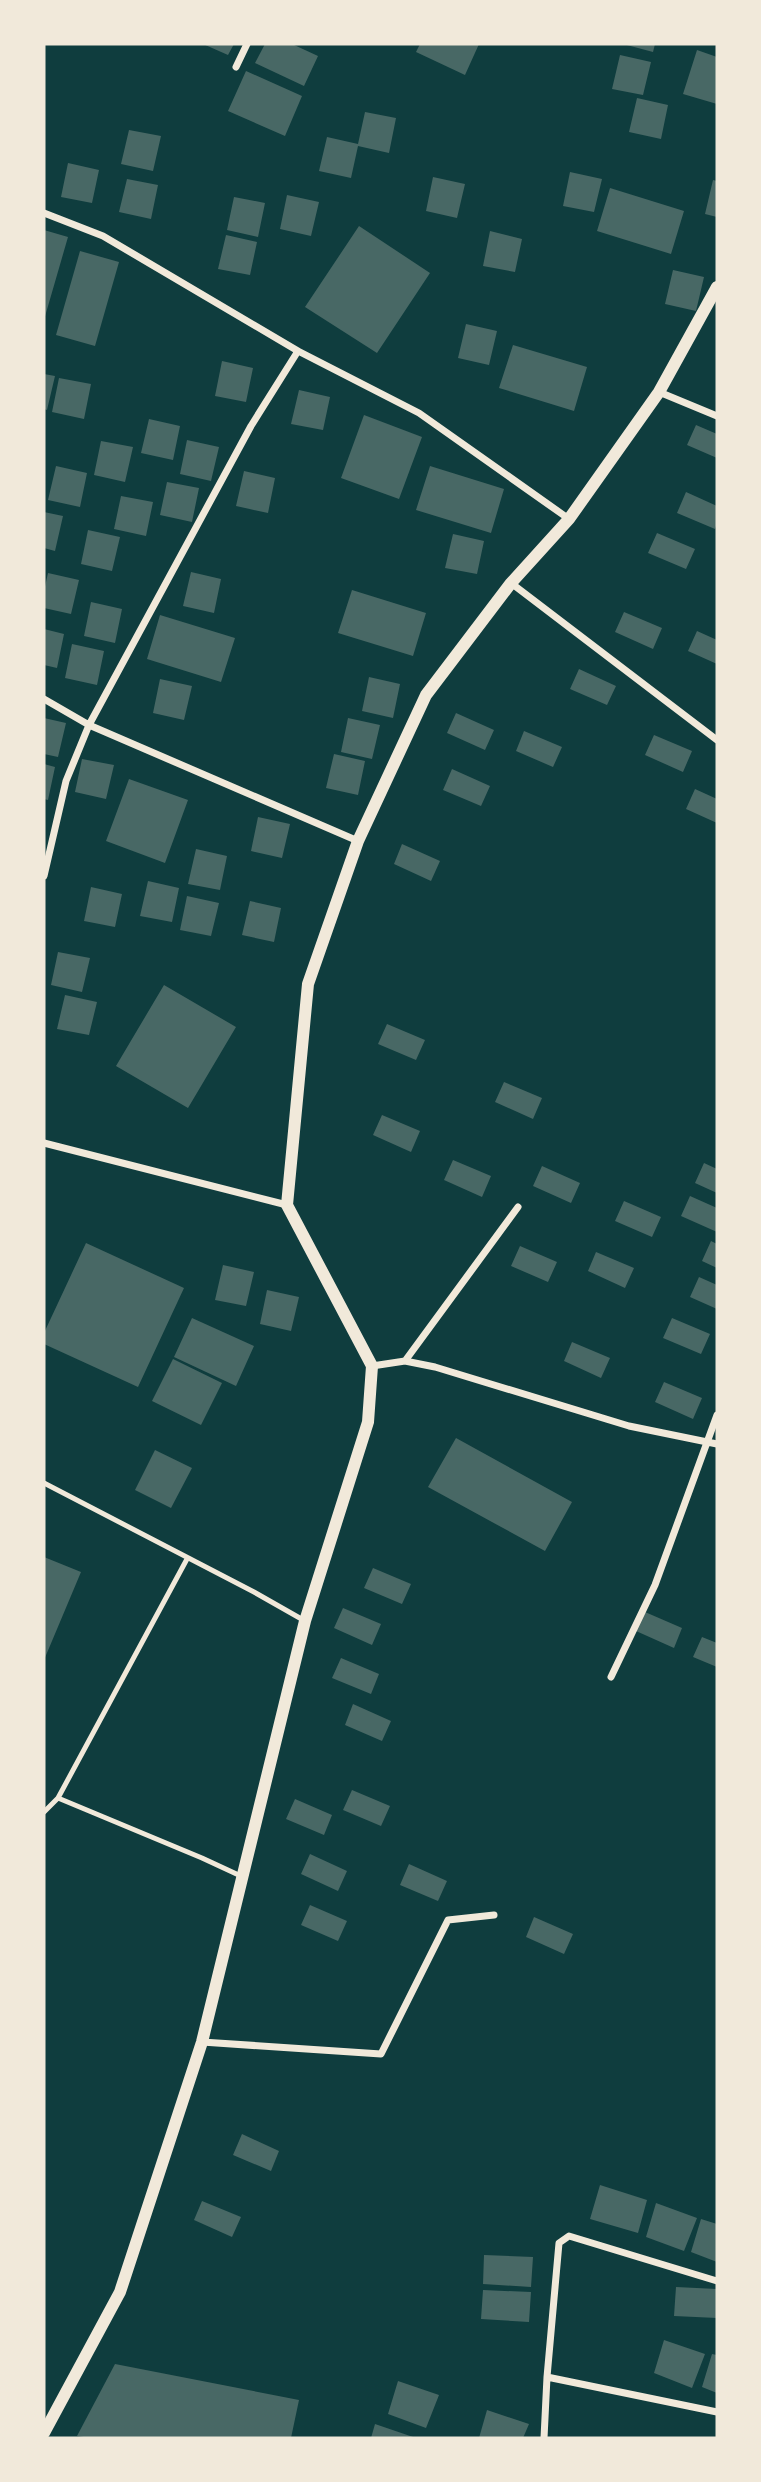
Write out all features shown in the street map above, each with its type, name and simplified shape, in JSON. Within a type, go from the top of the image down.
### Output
[{"type":"street","points":[[236,67],[247,44]]},
{"type":"street","points":[[44,213],[103,236],[298,351],[419,413],[569,519]]},
{"type":"street","points":[[44,2433],[120,2292],[202,2042],[305,1621],[368,1422],[372,1366],[287,1205],[308,984],[358,841],[426,695],[511,583],[569,519],[659,392],[717,287]]},
{"type":"street","points":[[44,876],[66,781],[89,725],[251,426],[298,351]]},
{"type":"street","points":[[659,392],[717,416]]},
{"type":"street","points":[[511,583],[717,740]]},
{"type":"street","points":[[44,699],[89,725],[358,841]]},
{"type":"street","points":[[44,1143],[287,1205]]},
{"type":"street","points":[[405,1361],[518,1207]]},
{"type":"street","points":[[372,1366],[405,1361],[481,1379],[629,1426],[717,1444]]},
{"type":"street","points":[[611,1677],[655,1585],[717,1415]]},
{"type":"street","points":[[202,2042],[381,2054],[448,1920],[494,1914]]},
{"type":"street","points":[[544,2438],[559,2243],[569,2236],[717,2281]]},
{"type":"street","points":[[547,2377],[717,2412]]},
{"type":"lane","points":[[44,1483],[305,1621]]},
{"type":"lane","points":[[44,1812],[58,1798],[187,1559]]},
{"type":"lane","points":[[58,1798],[243,1877]]},
{"type":"building","points":[[203,44],[234,44],[228,55]]},
{"type":"building","points":[[265,44],[292,44],[318,56],[304,86],[255,63]]},
{"type":"building","points":[[420,44],[479,44],[465,75],[416,52]]},
{"type":"building","points":[[623,44],[655,44],[653,52]]},
{"type":"building","points":[[697,50],[717,57],[717,104],[683,94]]},
{"type":"building","points":[[620,55],[651,62],[643,95],[612,89]]},
{"type":"building","points":[[246,71],[302,96],[285,136],[228,111]]},
{"type":"building","points":[[637,98],[668,105],[661,139],[629,132]]},
{"type":"building","points":[[365,112],[396,118],[389,153],[358,146],[351,178],[319,171],[327,137],[358,144]]},
{"type":"building","points":[[129,130],[161,136],[153,171],[121,164]]},
{"type":"building","points":[[68,163],[99,170],[92,203],[61,197]]},
{"type":"building","points":[[570,172],[602,179],[594,212],[563,206]]},
{"type":"building","points":[[433,177],[465,184],[457,218],[426,211]]},
{"type":"building","points":[[127,179],[158,185],[151,219],[119,212]]},
{"type":"building","points":[[713,180],[717,181],[717,217],[705,214]]},
{"type":"building","points":[[610,188],[684,211],[671,254],[597,231]]},
{"type":"building","points":[[287,195],[319,202],[311,236],[280,229]]},
{"type":"building","points":[[234,197],[265,203],[258,237],[227,230]]},
{"type":"building","points":[[359,226],[430,273],[377,353],[305,307]]},
{"type":"building","points":[[44,230],[68,237],[44,320]]},
{"type":"building","points":[[490,231],[522,239],[515,272],[483,266]]},
{"type":"building","points":[[226,235],[257,242],[250,275],[218,269]]},
{"type":"building","points":[[80,251],[119,262],[95,346],[56,335]]},
{"type":"building","points":[[673,270],[704,277],[696,311],[665,304]]},
{"type":"building","points":[[466,324],[497,331],[489,365],[458,358]]},
{"type":"building","points":[[513,345],[587,367],[574,411],[499,388]]},
{"type":"building","points":[[222,361],[253,368],[246,402],[215,396]]},
{"type":"building","points":[[44,374],[55,376],[47,410],[44,409]]},
{"type":"building","points":[[59,378],[91,384],[84,419],[52,412]]},
{"type":"building","points":[[299,390],[330,397],[323,430],[291,424]]},
{"type":"building","points":[[364,415],[422,437],[399,499],[341,478]]},
{"type":"building","points":[[149,419],[180,426],[173,460],[141,453]]},
{"type":"building","points":[[696,425],[717,434],[717,458],[687,445]]},
{"type":"building","points":[[187,440],[219,447],[211,481],[180,474]]},
{"type":"building","points":[[101,441],[133,447],[125,482],[94,475]]},
{"type":"building","points":[[56,466],[87,473],[80,507],[48,500]]},
{"type":"building","points":[[430,466],[504,489],[491,533],[416,510]]},
{"type":"building","points":[[244,471],[275,478],[268,513],[236,506]]},
{"type":"building","points":[[167,482],[199,488],[192,522],[160,515]]},
{"type":"building","points":[[686,492],[717,506],[715,529],[677,513]]},
{"type":"building","points":[[121,496],[153,502],[146,536],[114,529]]},
{"type":"building","points":[[44,512],[63,516],[55,551],[44,548]]},
{"type":"building","points":[[88,530],[120,537],[112,571],[81,564]]},
{"type":"building","points":[[657,533],[695,549],[686,569],[648,553]]},
{"type":"building","points":[[453,534],[484,541],[477,574],[445,568]]},
{"type":"building","points":[[191,572],[221,579],[214,613],[183,606]]},
{"type":"building","points":[[48,573],[79,580],[71,614],[44,608]]},
{"type":"building","points":[[352,590],[426,613],[413,656],[338,633]]},
{"type":"building","points":[[91,602],[122,609],[115,643],[84,636]]},
{"type":"building","points":[[624,612],[662,628],[653,649],[615,632]]},
{"type":"building","points":[[160,615],[235,638],[221,682],[147,659]]},
{"type":"building","points":[[44,629],[64,634],[57,668],[44,665]]},
{"type":"building","points":[[697,631],[717,640],[717,664],[688,651]]},
{"type":"building","points":[[72,644],[104,651],[97,685],[65,678]]},
{"type":"building","points":[[579,669],[616,686],[607,705],[570,689]]},
{"type":"building","points":[[369,677],[400,684],[393,718],[362,711]]},
{"type":"building","points":[[160,679],[192,686],[184,720],[153,713]]},
{"type":"building","points":[[456,713],[494,730],[485,750],[447,733]]},
{"type":"building","points":[[44,718],[66,723],[58,757],[44,754]]},
{"type":"building","points":[[348,718],[380,725],[372,759],[341,752]]},
{"type":"building","points":[[524,731],[562,747],[553,767],[516,751]]},
{"type":"building","points":[[654,735],[692,751],[683,772],[645,755]]},
{"type":"building","points":[[334,754],[365,761],[358,795],[326,788]]},
{"type":"building","points":[[82,759],[114,765],[106,799],[75,792]]},
{"type":"building","points":[[44,764],[55,767],[48,800],[44,799]]},
{"type":"building","points":[[452,769],[490,786],[481,806],[443,790]]},
{"type":"building","points":[[129,779],[188,800],[165,863],[106,841]]},
{"type":"building","points":[[695,789],[717,799],[717,823],[686,809]]},
{"type":"building","points":[[258,817],[290,824],[282,858],[251,851]]},
{"type":"building","points":[[402,844],[440,861],[431,881],[394,864]]},
{"type":"building","points":[[196,849],[227,856],[220,890],[188,884]]},
{"type":"building","points":[[148,881],[179,888],[172,922],[140,916]]},
{"type":"building","points":[[91,887],[122,894],[115,927],[84,921]]},
{"type":"building","points":[[187,896],[219,903],[211,936],[180,930]]},
{"type":"building","points":[[250,901],[281,908],[274,942],[242,935]]},
{"type":"building","points":[[58,952],[90,958],[82,992],[51,985]]},
{"type":"building","points":[[164,985],[236,1027],[188,1108],[116,1066]]},
{"type":"building","points":[[65,995],[97,1002],[89,1035],[57,1029]]},
{"type":"building","points":[[387,1024],[425,1040],[416,1060],[378,1044]]},
{"type":"building","points":[[504,1082],[542,1098],[533,1119],[495,1102]]},
{"type":"building","points":[[382,1115],[420,1131],[411,1152],[373,1135]]},
{"type":"building","points":[[453,1160],[491,1176],[482,1197],[444,1180]]},
{"type":"building","points":[[704,1163],[717,1169],[717,1193],[695,1183]]},
{"type":"building","points":[[542,1166],[580,1183],[571,1203],[533,1186]]},
{"type":"building","points":[[690,1196],[717,1208],[717,1232],[681,1216]]},
{"type":"building","points":[[624,1201],[661,1217],[652,1237],[615,1221]]},
{"type":"building","points":[[711,1241],[717,1244],[717,1268],[702,1261]]},
{"type":"building","points":[[86,1243],[184,1288],[138,1387],[44,1344],[44,1333]]},
{"type":"building","points":[[520,1246],[557,1262],[548,1282],[511,1266]]},
{"type":"building","points":[[596,1252],[634,1268],[625,1288],[588,1271]]},
{"type":"building","points":[[223,1265],[254,1272],[246,1306],[215,1300]]},
{"type":"building","points":[[699,1277],[717,1285],[717,1309],[690,1297]]},
{"type":"building","points":[[267,1290],[299,1297],[291,1331],[260,1324]]},
{"type":"building","points":[[192,1318],[254,1346],[236,1386],[174,1357]]},
{"type":"building","points":[[672,1318],[710,1334],[701,1354],[663,1338]]},
{"type":"building","points":[[572,1342],[610,1358],[601,1378],[564,1361]]},
{"type":"building","points":[[173,1359],[222,1383],[201,1425],[152,1401]]},
{"type":"building","points":[[664,1382],[702,1398],[693,1419],[655,1402]]},
{"type":"building","points":[[456,1438],[572,1502],[545,1551],[428,1487]]},
{"type":"building","points":[[155,1450],[192,1468],[171,1508],[135,1490]]},
{"type":"building","points":[[44,1557],[81,1572],[44,1660]]},
{"type":"building","points":[[373,1568],[411,1584],[402,1604],[364,1588]]},
{"type":"building","points":[[343,1608],[381,1624],[372,1645],[334,1628]]},
{"type":"building","points":[[645,1612],[682,1628],[674,1648],[636,1631]]},
{"type":"building","points":[[702,1637],[717,1643],[717,1667],[693,1657]]},
{"type":"building","points":[[341,1658],[379,1674],[371,1694],[332,1678]]},
{"type":"building","points":[[353,1704],[391,1721],[382,1741],[345,1725]]},
{"type":"building","points":[[352,1790],[390,1806],[381,1826],[343,1810]]},
{"type":"building","points":[[295,1799],[332,1815],[324,1835],[286,1819]]},
{"type":"building","points":[[310,1854],[347,1871],[338,1891],[301,1874]]},
{"type":"building","points":[[409,1864],[447,1881],[438,1901],[400,1885]]},
{"type":"building","points":[[310,1905],[347,1921],[338,1941],[301,1925]]},
{"type":"building","points":[[534,1917],[573,1934],[564,1954],[526,1937]]},
{"type":"building","points":[[242,2134],[279,2151],[271,2171],[233,2155]]},
{"type":"building","points":[[600,2185],[647,2200],[638,2233],[590,2219]]},
{"type":"building","points":[[202,2201],[241,2217],[232,2237],[194,2220]]},
{"type":"building","points":[[656,2203],[697,2218],[684,2251],[646,2237]]},
{"type":"building","points":[[701,2219],[717,2224],[717,2262],[691,2252]]},
{"type":"building","points":[[484,2255],[533,2257],[531,2287],[483,2284]]},
{"type":"building","points":[[676,2287],[717,2289],[717,2318],[674,2316]]},
{"type":"building","points":[[483,2290],[531,2292],[529,2322],[481,2319]]},
{"type":"building","points":[[664,2340],[705,2354],[692,2388],[654,2373]]},
{"type":"building","points":[[712,2354],[717,2355],[717,2393],[702,2387]]},
{"type":"building","points":[[115,2364],[299,2400],[291,2438],[77,2436]]},
{"type":"building","points":[[398,2381],[439,2395],[426,2428],[388,2414]]},
{"type":"building","points":[[487,2410],[529,2424],[523,2438],[479,2438]]},
{"type":"building","points":[[375,2424],[416,2438],[371,2438]]}]
